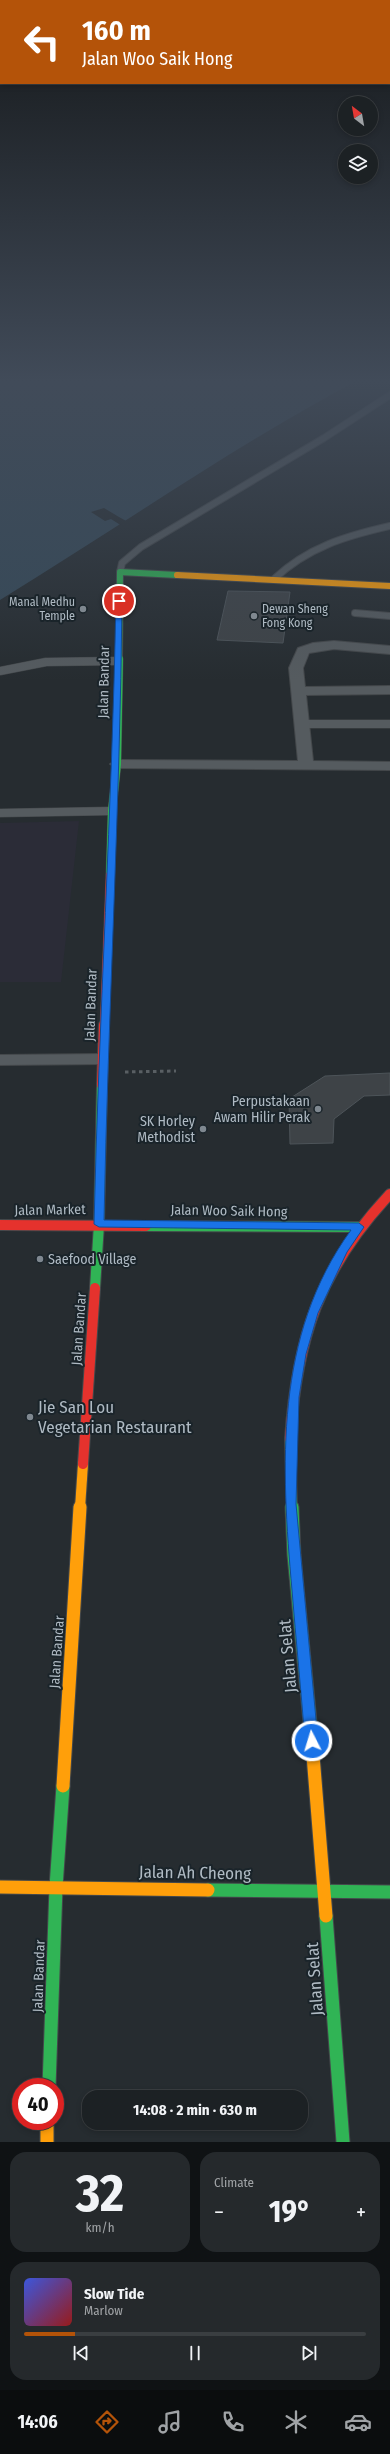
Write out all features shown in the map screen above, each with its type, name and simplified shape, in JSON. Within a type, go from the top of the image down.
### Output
[{"type":"street","points":[[120,572],[390,586]]},
{"type":"street","name":"Jalan Bandar","points":[[49,2078],[56,1887],[99,1224],[102,1072],[112,810],[117,764],[120,572]]},
{"type":"street","points":[[306,766],[296,668],[298,658],[303,651],[312,646],[326,645],[390,650]]},
{"type":"street","points":[[298,691],[390,690]]},
{"type":"street","points":[[117,764],[390,766]]},
{"type":"street","name":"Jalan Selat","points":[[343,2142],[325,1891],[290,1504],[293,1397],[301,1354],[313,1313],[342,1250],[359,1227],[390,1194]]},
{"type":"street","name":"Jalan Market","points":[[0,1225],[99,1224]]},
{"type":"street","name":"Jalan Woo Saik Hong","points":[[99,1224],[359,1227]]},
{"type":"street","name":"Jalan Ah Cheong","points":[[0,1887],[390,1892]]},
{"type":"street","points":[[47,2130],[47,2142]]},
{"type":"lane","points":[[120,572],[122,563],[141,547],[252,481]]},
{"type":"lane","points":[[274,579],[283,570],[330,541],[390,526]]},
{"type":"lane","points":[[355,613],[390,616]]},
{"type":"lane","points":[[0,671],[46,662],[118,661]]},
{"type":"lane","points":[[302,724],[390,724]]},
{"type":"lane","points":[[0,813],[112,810]]},
{"type":"lane","points":[[0,1060],[103,1059]]},
{"type":"path","points":[[102,1072],[176,1071]]},
{"type":"shaded area","points":[[79,821],[61,982],[0,982],[0,823]]},
{"type":"water","points":[[0,481],[188,481],[44,572],[0,600]]},
{"type":"pier","points":[[104,508],[128,522],[122,526],[111,519],[105,521],[91,512]]},
{"type":"building","name":"Dewan Sheng Fong Kong","points":[[228,591],[290,592],[283,643],[217,640]]},
{"type":"building","name":"Perpustakaan Awam Hilir Perak","points":[[390,1073],[390,1095],[364,1096],[334,1119],[333,1143],[290,1144],[289,1099],[325,1076]]},
{"type":"traffic: fast","points":[[110,875],[112,811],[117,764],[120,572],[177,575]]},
{"type":"traffic: fast","points":[[95,1288],[99,1224],[102,1085]]},
{"type":"traffic: fast","points":[[146,1226],[359,1227]]},
{"type":"traffic: fast","points":[[290,1439],[294,1555],[312,1743]]},
{"type":"traffic: fast","points":[[49,2078],[56,1887],[63,1786]]},
{"type":"traffic: fast","points":[[208,1890],[390,1892]]},
{"type":"traffic: fast","points":[[326,1916],[343,2142]]},
{"type":"traffic: slow","points":[[177,575],[390,586]]},
{"type":"traffic: slow","points":[[63,1786],[83,1464]]},
{"type":"traffic: slow","points":[[312,1743],[326,1916]]},
{"type":"traffic: slow","points":[[0,1887],[208,1890]]},
{"type":"traffic: slow","points":[[47,2130],[47,2142]]},
{"type":"traffic: jam","points":[[102,1085],[110,875]]},
{"type":"traffic: jam","points":[[290,1439],[297,1370],[305,1337],[315,1306],[345,1247],[366,1220],[390,1194]]},
{"type":"traffic: jam","points":[[0,1225],[146,1226]]},
{"type":"traffic: jam","points":[[83,1464],[95,1288]]},
{"type":"place","name":"Manal Medhu Temple","points":[[83,609]]},
{"type":"place","name":"Dewan Sheng Fong Kong","points":[[254,616]]},
{"type":"place","name":"Perpustakaan Awam Hilir Perak","points":[[318,1109]]},
{"type":"place","name":"SK Horley Methodist","points":[[203,1129]]},
{"type":"place","name":"Saefood Village","points":[[40,1259]]},
{"type":"place","name":"Jie San Lou Vegetarian Restaurant","points":[[30,1417]]},
{"type":"route","points":[[119,601],[117,764],[112,810],[99,1224],[359,1227],[342,1250],[325,1283],[313,1313],[301,1354],[293,1397],[290,1504],[312,1741]]}]
